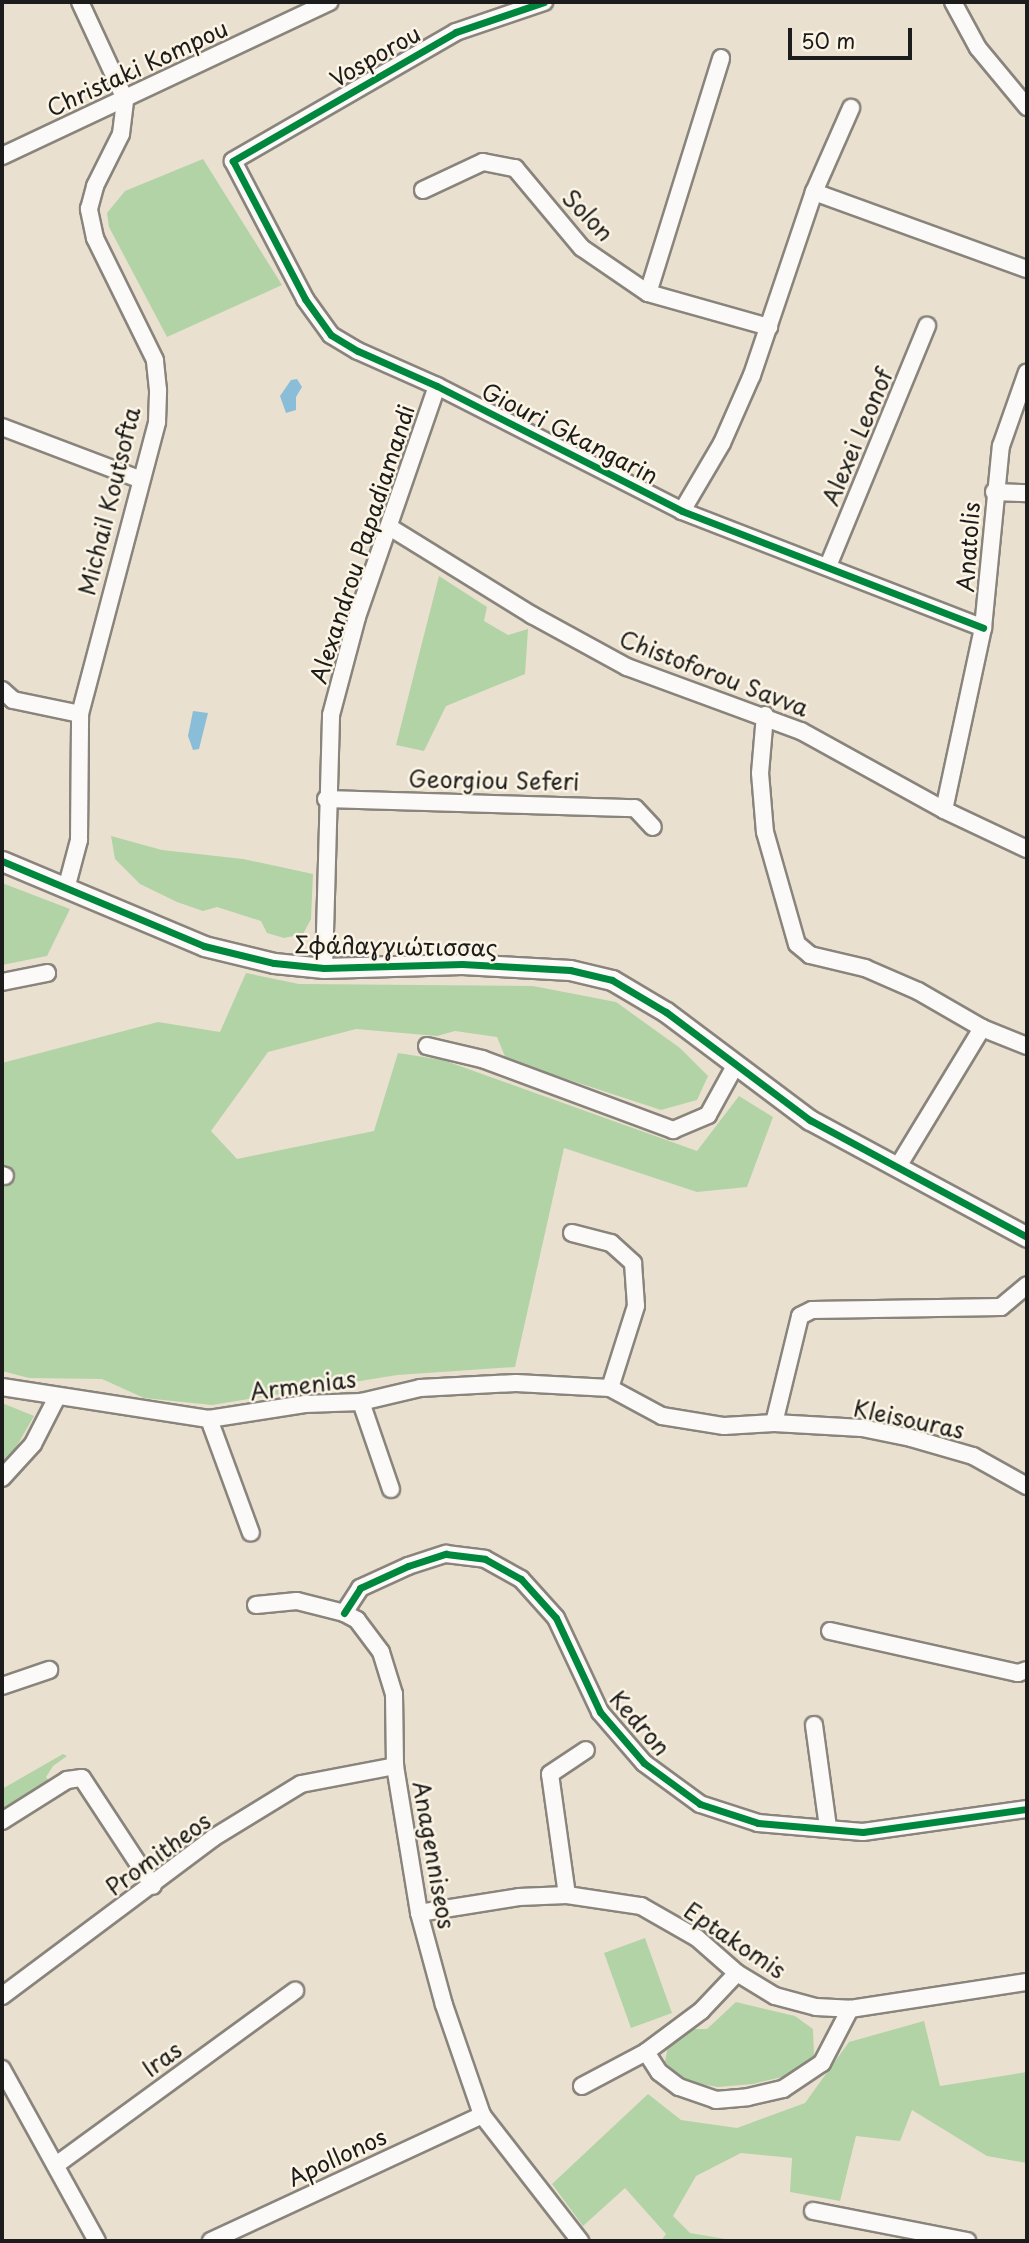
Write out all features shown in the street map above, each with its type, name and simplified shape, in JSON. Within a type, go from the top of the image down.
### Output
[{"type":"street","points":[[80,2],[125,99]]},
{"type":"street","name":"Christaki Kompou","points":[[2,156],[330,2]]},
{"type":"street","name":"Vosporou","points":[[233,160],[456,32],[544,2]]},
{"type":"street","points":[[953,2],[978,48],[1027,107]]},
{"type":"street","points":[[648,293],[721,58]]},
{"type":"street","name":"Michail Koutsofta","points":[[66,889],[79,840],[80,714],[139,479],[157,422],[155,360],[95,238],[89,209],[95,186],[121,134],[125,99]]},
{"type":"street","points":[[681,511],[722,443],[769,327],[814,192],[851,108]]},
{"type":"street","name":"Giouri Gkangarin","points":[[233,160],[293,278],[331,335],[681,511],[983,628]]},
{"type":"street","name":"Solon","points":[[423,190],[483,162],[515,168],[582,248],[648,293],[769,327]]},
{"type":"street","points":[[814,192],[1027,269]]},
{"type":"street","name":"Alexei Leonof","points":[[828,566],[928,326]]},
{"type":"street","name":"Anatolis","points":[[944,810],[983,628],[994,492],[1001,446],[1027,372]]},
{"type":"street","name":"Alexandrou Papadiamandi","points":[[324,968],[326,799],[331,715],[357,617],[391,528],[437,386]]},
{"type":"street","points":[[2,428],[139,479]]},
{"type":"street","points":[[994,492],[1027,493]]},
{"type":"street","name":"Chistoforou Savva","points":[[391,528],[532,615],[627,667],[765,715],[944,810],[1027,849]]},
{"type":"street","points":[[2,690],[13,700],[80,714]]},
{"type":"street","points":[[765,715],[760,773],[765,832],[797,944],[810,955],[865,968],[918,991],[982,1028],[1027,1046]]},
{"type":"street","name":"Georgiou Seferi","points":[[326,799],[635,808],[653,827]]},
{"type":"street","name":"Σφάλαγγιώτισσας","points":[[2,861],[204,946],[274,963],[324,968],[461,964],[581,973],[612,981],[666,1012],[810,1120],[1027,1237]]},
{"type":"street","points":[[2,982],[47,973]]},
{"type":"street","points":[[898,1168],[982,1028]]},
{"type":"street","points":[[427,1046],[482,1059],[673,1130],[708,1115],[735,1066]]},
{"type":"street","points":[[572,1233],[611,1243],[633,1264],[636,1306],[610,1388]]},
{"type":"street","points":[[774,1423],[796,1323],[812,1310],[1001,1307],[1027,1285]]},
{"type":"street","name":"Armenias","points":[[2,1387],[209,1419],[305,1404],[361,1402],[420,1388],[516,1383],[610,1388]]},
{"type":"street","name":"Kleisouras","points":[[610,1388],[662,1416],[724,1426],[774,1423],[862,1428],[911,1438],[973,1456],[1027,1486]]},
{"type":"street","points":[[2,1478],[33,1444],[57,1397]]},
{"type":"street","points":[[361,1402],[391,1489]]},
{"type":"street","points":[[209,1419],[251,1533]]},
{"type":"street","name":"Kedron","points":[[344,1613],[360,1588],[408,1566],[446,1554],[485,1559],[521,1579],[556,1618],[600,1712],[644,1763],[700,1804],[758,1822],[863,1832],[1027,1809]]},
{"type":"street","points":[[256,1605],[298,1601],[344,1613]]},
{"type":"street","name":"Anagenniseos","points":[[344,1613],[357,1620],[381,1652],[394,1694],[395,1766],[419,1913],[482,2115]]},
{"type":"street","points":[[830,1632],[1018,1674],[1027,1670]]},
{"type":"street","points":[[2,1686],[49,1670]]},
{"type":"street","points":[[814,1725],[828,1827]]},
{"type":"street","points":[[567,1895],[550,1774],[586,1750]]},
{"type":"street","name":"Promitheos","points":[[2,1996],[153,1886],[213,1838],[301,1784],[395,1766]]},
{"type":"street","points":[[2,1821],[67,1780],[82,1778],[153,1886]]},
{"type":"street","name":"Eptakomis","points":[[419,1913],[519,1897],[567,1895],[641,1906],[697,1938],[737,1972],[775,1996],[816,2007],[850,2009],[1027,1982]]},
{"type":"street","points":[[582,2086],[646,2052],[701,2011],[737,1972]]},
{"type":"street","name":"Iras","points":[[56,2165],[295,1991]]},
{"type":"street","points":[[646,2052],[659,2072],[679,2087],[716,2100],[748,2097],[783,2089],[822,2063],[850,2009]]},
{"type":"street","points":[[2,2069],[97,2241]]},
{"type":"street","points":[[482,2115],[580,2241]]},
{"type":"street","name":"Apollonos","points":[[211,2241],[482,2115]]},
{"type":"street","points":[[813,2211],[963,2241]]},
{"type":"green space","points":[[203,159],[282,285],[167,337],[109,227],[107,213],[125,191]]},
{"type":"green space","points":[[439,576],[487,607],[484,621],[508,635],[528,629],[525,674],[446,706],[424,751],[396,745]]},
{"type":"green space","points":[[111,836],[162,850],[243,859],[313,874],[311,919],[303,934],[284,938],[267,933],[261,921],[217,907],[203,911],[177,902],[140,884],[115,859]]},
{"type":"green space","points":[[2,883],[70,909],[47,956],[2,965]]},
{"type":"green space","points":[[246,973],[299,984],[533,986],[616,1002],[680,1048],[708,1076],[697,1100],[661,1110],[506,1059],[497,1037],[455,1031],[437,1036],[356,1029],[268,1052],[211,1131],[237,1159],[374,1131],[398,1053],[443,1060],[697,1151],[739,1096],[773,1117],[747,1187],[697,1192],[564,1148],[515,1367],[397,1375],[212,1405],[144,1398],[102,1379],[29,1378],[2,1371],[2,1063],[158,1022],[220,1032]]},
{"type":"green space","points":[[2,1403],[34,1416],[11,1456],[2,1463]]},
{"type":"green space","points":[[63,1754],[67,1756],[53,1766],[46,1777],[50,1782],[2,1812],[2,1789]]},
{"type":"green space","points":[[645,1938],[672,2013],[631,2028],[604,1953]]},
{"type":"green space","points":[[736,2002],[795,2016],[813,2029],[814,2056],[786,2076],[753,2084],[718,2087],[683,2081],[665,2062],[668,2046],[687,2029],[707,2029]]},
{"type":"green space","points":[[924,2021],[940,2086],[1027,2072],[1027,2163],[987,2156],[912,2110],[900,2141],[856,2136],[840,2201],[790,2192],[792,2158],[741,2153],[696,2176],[673,2216],[690,2233],[737,2241],[661,2241],[666,2234],[625,2188],[583,2226],[552,2184],[648,2094],[681,2120],[737,2128],[805,2103],[849,2042]]},
{"type":"water","points":[[297,379],[302,387],[296,397],[296,410],[286,413],[280,396],[291,380]]},
{"type":"water","points":[[193,711],[208,713],[199,749],[193,750],[188,736]]},
{"type":"cycle path","points":[[544,2],[456,32],[233,161],[305,299],[331,335],[358,351],[437,386],[682,511],[983,628]]},
{"type":"cycle path","points":[[2,861],[204,946],[274,963],[324,968],[462,964],[570,970],[612,980],[666,1012],[810,1120],[1027,1237]]},
{"type":"cycle path","points":[[344,1613],[360,1588],[408,1566],[446,1554],[485,1559],[521,1579],[556,1618],[600,1712],[644,1763],[700,1804],[758,1823],[863,1832],[1027,1809]]}]
